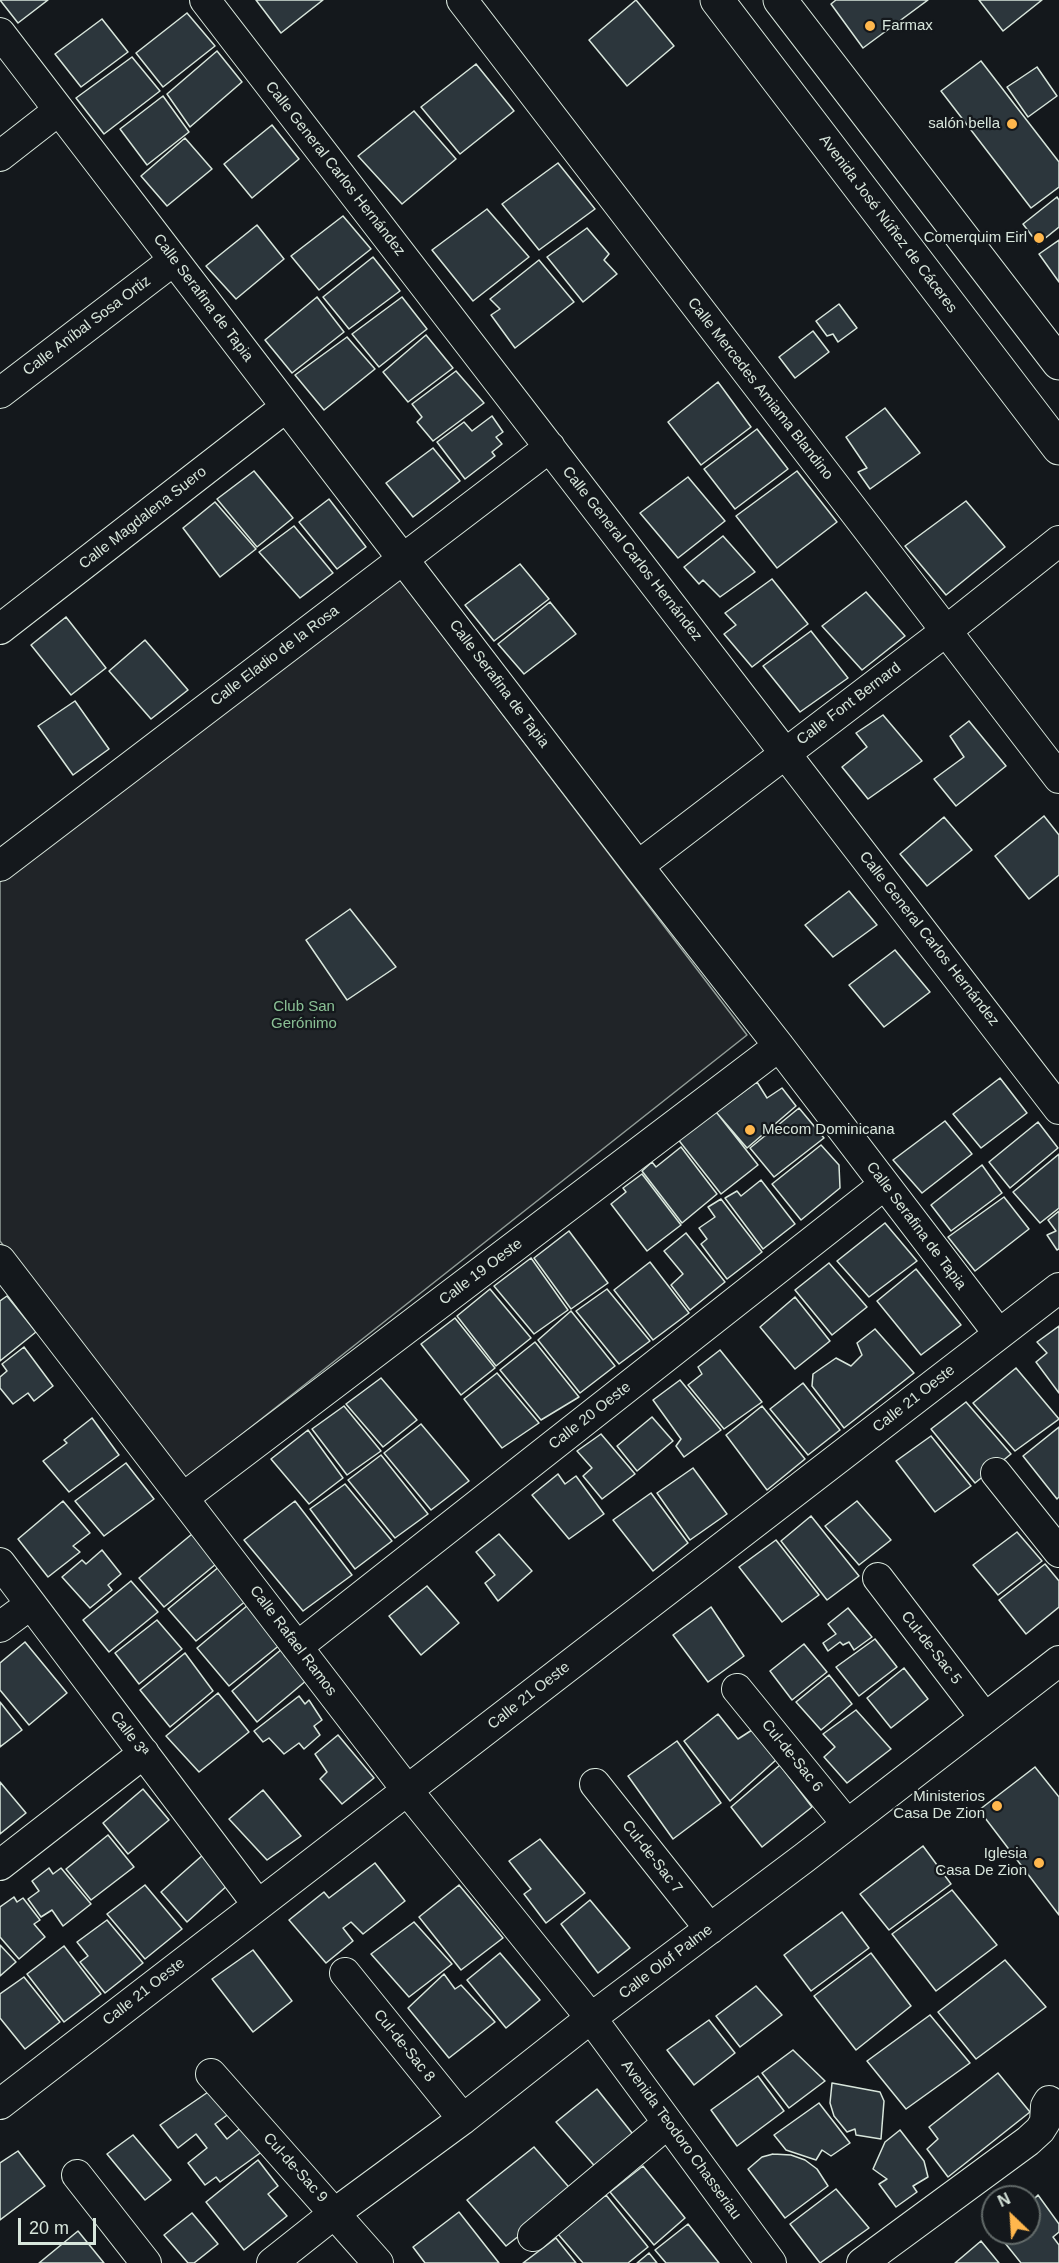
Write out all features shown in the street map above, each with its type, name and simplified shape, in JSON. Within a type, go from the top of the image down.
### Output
[{"type":"main road","name":"Avenida José Núñez de Cáceres","points":[[717,0],[1059,448]]},
{"type":"main road","points":[[780,0],[1059,363]]},
{"type":"street","name":"Calle General Carlos Hernández","points":[[205,0],[1059,1109]]},
{"type":"street","name":"Calle Mercedes Amiama Blandino","points":[[462,0],[1059,778]]},
{"type":"street","name":"Calle Serafina de Tapia","points":[[0,33],[999,1334]]},
{"type":"street","points":[[0,156],[59,110]]},
{"type":"street","name":"Calle Aníbal Sosa Ortiz","points":[[0,393],[174,260]]},
{"type":"street","name":"Calle Magdalena Suero","points":[[0,629],[286,406]]},
{"type":"street","name":"Calle Eladio de la Rosa","points":[[0,866],[550,447]]},
{"type":"street","name":"Calle Font Bernard","points":[[639,866],[946,631],[1059,541]]},
{"type":"street","name":"Calle 19 Oeste","points":[[183,1498],[779,1046]]},
{"type":"street","name":"Calle 20 Oeste","points":[[297,1647],[884,1185]]},
{"type":"street","name":"Calle Rafael Ramos","points":[[0,1260],[407,1790],[591,2018]]},
{"type":"street","name":"Calle 21 Oeste","points":[[0,2104],[1059,1288]]},
{"type":"street","points":[[996,1473],[1059,1552]]},
{"type":"street","name":"Calle 3ª","points":[[0,1563],[258,1905]]},
{"type":"street","name":"Cul-de-Sac 5","points":[[878,1578],[985,1718]]},
{"type":"street","points":[[0,1627],[31,1604]]},
{"type":"street","name":"Calle Olof Palme","points":[[272,2263],[1059,1661]]},
{"type":"street","name":"Cul-de-Sac 6","points":[[737,1689],[847,1824]]},
{"type":"street","points":[[0,1865],[144,1753]]},
{"type":"street","name":"Cul-de-Sac 7","points":[[595,1784],[710,1929]]},
{"type":"street","name":"Cul-de-Sac 8","points":[[345,1973],[463,2119]]},
{"type":"street","name":"Avenida Teodoro Chasseriau","points":[[591,2018],[771,2263]]},
{"type":"street","name":"Cul-de-Sac 9","points":[[211,2074],[378,2263]]},
{"type":"street","points":[[862,2263],[1040,2130],[1045,2122],[1046,2106],[1049,2101]]},
{"type":"street","points":[[533,2236],[668,2123]]},
{"type":"street","points":[[77,2175],[146,2263]]},
{"type":"green space","name":"Club San Gerónimo","points":[[398,577],[747,1035],[179,1484],[0,1241],[0,882]]},
{"type":"building","points":[[0,0],[48,0],[18,23]]},
{"type":"building","points":[[256,0],[323,0],[281,33]]},
{"type":"building","points":[[636,0],[674,46],[627,86],[589,40]]},
{"type":"building","name":"Farmax","points":[[836,0],[928,0],[863,48],[831,4]]},
{"type":"building","points":[[979,0],[1042,0],[1003,31]]},
{"type":"building","points":[[187,13],[215,46],[163,87],[136,53]]},
{"type":"building","points":[[102,19],[128,52],[81,87],[55,54]]},
{"type":"building","points":[[217,51],[242,82],[190,127],[167,94]]},
{"type":"building","points":[[132,57],[160,91],[104,134],[76,98]]},
{"type":"building","points":[[981,61],[1059,162],[1059,187],[1031,208],[941,91]]},
{"type":"building","points":[[476,64],[514,111],[460,154],[421,107]]},
{"type":"building","points":[[1037,67],[1057,96],[1028,117],[1007,87]]},
{"type":"building","points":[[163,96],[189,132],[147,165],[120,129]]},
{"type":"building","points":[[414,111],[456,159],[402,204],[358,156]]},
{"type":"building","points":[[272,125],[299,159],[252,198],[224,164]]},
{"type":"building","points":[[185,138],[212,169],[167,206],[141,176]]},
{"type":"building","points":[[558,163],[595,209],[539,250],[502,204]]},
{"type":"building","points":[[1057,197],[1059,227],[1038,244],[1023,224]]},
{"type":"building","points":[[487,209],[529,257],[473,301],[432,250]]},
{"type":"building","points":[[343,216],[371,249],[319,290],[291,256]]},
{"type":"building","points":[[257,225],[284,259],[236,299],[206,266]]},
{"type":"building","points":[[587,228],[609,254],[604,260],[617,274],[583,302],[547,257]]},
{"type":"building","points":[[1059,240],[1059,282],[1039,254]]},
{"type":"building","points":[[373,257],[400,291],[349,329],[323,297]]},
{"type":"building","points":[[539,260],[574,302],[515,348],[491,315],[500,309],[490,299]]},
{"type":"building","points":[[317,297],[344,332],[292,373],[265,340]]},
{"type":"building","points":[[402,297],[427,329],[379,367],[352,334]]},
{"type":"building","points":[[839,304],[857,328],[838,342],[833,334],[827,336],[816,321]]},
{"type":"building","points":[[813,331],[829,352],[795,378],[779,357]]},
{"type":"building","points":[[426,335],[453,368],[408,402],[383,372]]},
{"type":"building","points":[[347,337],[375,369],[324,410],[295,375]]},
{"type":"building","points":[[456,371],[484,403],[433,441],[417,422],[422,417],[412,404]]},
{"type":"building","points":[[718,382],[751,427],[701,465],[668,422]]},
{"type":"building","points":[[885,408],[920,453],[870,489],[858,472],[867,468],[846,437]]},
{"type":"building","points":[[492,416],[503,432],[496,437],[502,444],[492,452],[495,456],[465,479],[437,442],[464,422],[472,431]]},
{"type":"building","points":[[757,429],[788,469],[735,509],[704,469]]},
{"type":"building","points":[[433,448],[460,481],[413,517],[386,483]]},
{"type":"building","points":[[254,471],[293,518],[257,547],[217,499]]},
{"type":"building","points":[[797,471],[837,522],[777,568],[736,516]]},
{"type":"building","points":[[688,477],[725,521],[678,558],[640,513]]},
{"type":"building","points":[[329,499],[366,547],[337,569],[299,522]]},
{"type":"building","points":[[966,501],[1005,547],[946,595],[905,546]]},
{"type":"building","points":[[215,502],[256,549],[220,577],[183,528]]},
{"type":"building","points":[[294,526],[333,573],[300,598],[259,552]]},
{"type":"building","points":[[723,536],[755,572],[720,597],[703,580],[699,584],[684,567]]},
{"type":"building","points":[[520,564],[549,599],[494,641],[465,605]]},
{"type":"building","points":[[772,579],[808,624],[752,667],[724,634],[736,625],[725,613]]},
{"type":"building","points":[[866,592],[905,636],[862,670],[822,626]]},
{"type":"building","points":[[550,602],[576,634],[524,674],[498,644]]},
{"type":"building","points":[[66,617],[106,668],[71,695],[31,645]]},
{"type":"building","points":[[811,631],[848,678],[800,712],[763,666]]},
{"type":"building","points":[[145,640],[188,690],[151,719],[109,671]]},
{"type":"building","points":[[75,701],[109,749],[73,775],[38,726]]},
{"type":"building","points":[[883,715],[922,761],[868,799],[842,767],[867,747],[856,733]]},
{"type":"building","points":[[969,721],[1006,766],[956,806],[934,779],[964,757],[950,736]]},
{"type":"building","points":[[1044,816],[1059,835],[1059,875],[1029,899],[995,856]]},
{"type":"building","points":[[944,817],[972,850],[927,886],[900,854]]},
{"type":"building","points":[[849,891],[877,925],[833,957],[805,925]]},
{"type":"building","points":[[350,909],[396,967],[347,1000],[306,940]]},
{"type":"building","points":[[895,950],[930,992],[884,1027],[849,985]]},
{"type":"building","points":[[1000,1078],[1027,1113],[981,1148],[953,1114]]},
{"type":"building","name":"Mecom Dominicana","points":[[757,1082],[767,1098],[782,1088],[796,1106],[747,1148],[716,1112]]},
{"type":"building","points":[[713,1108],[758,1165],[721,1194],[677,1138]]},
{"type":"building","points":[[799,1108],[824,1138],[774,1177],[750,1148]]},
{"type":"building","points":[[945,1121],[972,1154],[922,1193],[893,1160]]},
{"type":"building","points":[[1038,1122],[1058,1148],[1010,1188],[989,1162]]},
{"type":"building","points":[[821,1145],[839,1165],[840,1188],[801,1220],[772,1184]]},
{"type":"building","points":[[681,1147],[717,1194],[682,1223],[642,1171],[652,1162],[656,1167]]},
{"type":"building","points":[[1059,1154],[1059,1208],[1040,1223],[1013,1192]]},
{"type":"building","points":[[982,1165],[1002,1193],[951,1231],[931,1205]]},
{"type":"building","points":[[642,1174],[681,1225],[647,1251],[611,1204],[626,1192],[623,1188]]},
{"type":"building","points":[[761,1180],[795,1224],[763,1249],[725,1198],[737,1191],[741,1196]]},
{"type":"building","points":[[1004,1197],[1029,1229],[975,1271],[948,1237]]},
{"type":"building","points":[[721,1199],[762,1252],[727,1279],[701,1244],[707,1239],[699,1228],[715,1217],[708,1207]]},
{"type":"building","points":[[1059,1211],[1059,1249],[1057,1250],[1047,1235],[1056,1231],[1048,1220]]},
{"type":"building","points":[[885,1223],[917,1261],[869,1297],[837,1261]]},
{"type":"building","points":[[569,1231],[608,1283],[571,1309],[534,1258]]},
{"type":"building","points":[[686,1233],[725,1282],[690,1310],[671,1285],[683,1274],[664,1251]]},
{"type":"building","points":[[531,1258],[568,1310],[534,1334],[494,1286]]},
{"type":"building","points":[[650,1262],[689,1313],[653,1340],[614,1290]]},
{"type":"building","points":[[829,1263],[867,1307],[832,1335],[795,1290]]},
{"type":"building","points":[[916,1269],[961,1325],[921,1355],[877,1301]]},
{"type":"building","points":[[490,1289],[531,1338],[496,1366],[457,1316]]},
{"type":"building","points":[[607,1289],[650,1341],[619,1364],[576,1311]]},
{"type":"building","points":[[7,1296],[36,1332],[0,1361],[0,1301]]},
{"type":"building","points":[[795,1297],[830,1341],[795,1369],[760,1327]]},
{"type":"building","points":[[571,1311],[615,1366],[580,1393],[538,1340]]},
{"type":"building","points":[[455,1318],[495,1368],[461,1395],[421,1344]]},
{"type":"building","points":[[1059,1326],[1059,1393],[1036,1362],[1047,1353],[1037,1342]]},
{"type":"building","points":[[875,1329],[914,1373],[844,1428],[812,1386],[813,1374],[836,1358],[851,1366],[862,1355],[857,1343]]},
{"type":"building","points":[[535,1342],[579,1397],[541,1420],[500,1370]]},
{"type":"building","points":[[24,1347],[53,1386],[34,1401],[28,1393],[13,1404],[0,1388],[0,1377],[7,1371],[2,1364]]},
{"type":"building","points":[[720,1350],[762,1402],[724,1429],[688,1385],[702,1374],[698,1367]]},
{"type":"building","points":[[1016,1368],[1059,1419],[1015,1451],[973,1403]]},
{"type":"building","points":[[497,1373],[539,1423],[502,1448],[464,1399]]},
{"type":"building","points":[[381,1378],[417,1420],[383,1447],[346,1404]]},
{"type":"building","points":[[680,1380],[721,1430],[684,1457],[676,1446],[681,1439],[653,1400]]},
{"type":"building","points":[[803,1383],[840,1430],[808,1455],[770,1409]]},
{"type":"building","points":[[966,1402],[1011,1454],[975,1483],[931,1429]]},
{"type":"building","points":[[344,1406],[381,1451],[347,1475],[312,1429]]},
{"type":"building","points":[[762,1406],[805,1459],[767,1490],[726,1435]]},
{"type":"building","points":[[652,1417],[673,1441],[637,1471],[617,1446]]},
{"type":"building","points":[[92,1418],[119,1455],[69,1492],[43,1461],[67,1443],[64,1440]]},
{"type":"building","points":[[421,1424],[469,1481],[431,1510],[384,1453]]},
{"type":"building","points":[[1059,1427],[1059,1497],[1057,1499],[1023,1456]]},
{"type":"building","points":[[308,1430],[343,1478],[309,1504],[271,1459]]},
{"type":"building","points":[[601,1434],[635,1474],[602,1499],[583,1476],[592,1468],[577,1451]]},
{"type":"building","points":[[931,1436],[971,1486],[935,1512],[896,1461]]},
{"type":"building","points":[[381,1455],[428,1514],[395,1538],[348,1480]]},
{"type":"building","points":[[126,1463],[154,1499],[104,1536],[75,1501]]},
{"type":"building","points":[[693,1468],[727,1514],[690,1540],[657,1493]]},
{"type":"building","points":[[558,1474],[565,1484],[576,1476],[604,1514],[569,1539],[532,1495]]},
{"type":"building","points":[[345,1484],[392,1541],[355,1569],[310,1509]]},
{"type":"building","points":[[651,1493],[688,1543],[653,1571],[613,1520]]},
{"type":"building","points":[[63,1501],[90,1533],[73,1546],[80,1552],[48,1577],[18,1539]]},
{"type":"building","points":[[295,1501],[352,1575],[303,1611],[244,1540]]},
{"type":"building","points":[[857,1501],[891,1540],[859,1565],[825,1526]]},
{"type":"building","points":[[811,1516],[859,1576],[827,1600],[781,1541]]},
{"type":"building","points":[[1017,1532],[1042,1561],[998,1595],[973,1565]]},
{"type":"building","points":[[192,1534],[216,1564],[164,1607],[139,1578]]},
{"type":"building","points":[[499,1534],[532,1571],[498,1601],[485,1583],[495,1575],[476,1552]]},
{"type":"building","points":[[776,1540],[819,1595],[782,1622],[739,1567]]},
{"type":"building","points":[[102,1550],[121,1574],[108,1585],[112,1590],[90,1608],[62,1577],[82,1560],[86,1564]]},
{"type":"building","points":[[1045,1564],[1059,1581],[1059,1607],[1026,1634],[999,1600]]},
{"type":"building","points":[[220,1566],[247,1600],[196,1641],[168,1609]]},
{"type":"building","points":[[131,1581],[158,1612],[109,1652],[83,1620]]},
{"type":"building","points":[[427,1586],[459,1623],[421,1655],[389,1616]]},
{"type":"building","points":[[248,1605],[281,1644],[229,1686],[197,1648]]},
{"type":"building","points":[[711,1607],[744,1656],[708,1682],[673,1635]]},
{"type":"building","points":[[848,1608],[872,1637],[854,1650],[849,1642],[843,1645],[840,1642],[828,1651],[823,1643],[836,1634],[828,1624]]},
{"type":"building","points":[[157,1620],[182,1649],[139,1684],[115,1653]]},
{"type":"building","points":[[875,1639],[897,1667],[859,1696],[836,1667]]},
{"type":"building","points":[[25,1642],[67,1693],[29,1725],[0,1690],[0,1663]]},
{"type":"building","points":[[804,1644],[827,1672],[792,1700],[770,1671]]},
{"type":"building","points":[[282,1649],[307,1680],[257,1722],[232,1691]]},
{"type":"building","points":[[185,1653],[213,1691],[170,1727],[140,1690]]},
{"type":"building","points":[[904,1668],[928,1699],[891,1728],[867,1698]]},
{"type":"building","points":[[829,1675],[852,1704],[821,1730],[796,1702]]},
{"type":"building","points":[[218,1693],[249,1732],[199,1772],[166,1736]]},
{"type":"building","points":[[299,1696],[305,1704],[309,1700],[322,1720],[314,1726],[320,1735],[304,1749],[299,1743],[284,1754],[269,1738],[263,1742],[254,1731]]},
{"type":"building","points":[[0,1702],[22,1730],[0,1747]]},
{"type":"building","points":[[856,1710],[891,1749],[847,1783],[824,1757],[835,1747],[823,1734]]},
{"type":"building","points":[[718,1714],[738,1739],[752,1730],[776,1760],[730,1801],[684,1741]]},
{"type":"building","points":[[338,1735],[374,1778],[342,1804],[320,1779],[327,1772],[315,1754]]},
{"type":"building","points":[[677,1741],[721,1803],[673,1839],[628,1776]]},
{"type":"building","points":[[780,1765],[812,1807],[762,1847],[731,1807]]},
{"type":"building","name":"Iglesia Casa De Zion","points":[[1035,1767],[1059,1797],[1059,1915],[979,1810]]},
{"type":"building","points":[[0,1782],[26,1813],[0,1834]]},
{"type":"building","points":[[143,1789],[169,1820],[128,1854],[103,1823]]},
{"type":"building","points":[[263,1790],[301,1836],[267,1860],[229,1819]]},
{"type":"building","points":[[108,1835],[134,1867],[91,1900],[66,1869]]},
{"type":"building","points":[[540,1839],[585,1893],[546,1923],[524,1894],[531,1889],[509,1861]]},
{"type":"building","points":[[923,1846],[951,1884],[889,1930],[860,1894]]},
{"type":"building","points":[[204,1854],[229,1884],[187,1922],[161,1892]]},
{"type":"building","points":[[375,1863],[405,1901],[363,1934],[351,1922],[343,1928],[353,1941],[326,1963],[289,1920],[324,1892],[329,1898]]},
{"type":"building","points":[[49,1868],[53,1874],[61,1868],[91,1904],[63,1926],[52,1910],[41,1917],[28,1899],[39,1891],[32,1881]]},
{"type":"building","points":[[145,1885],[182,1929],[145,1959],[107,1914]]},
{"type":"building","points":[[459,1885],[503,1938],[461,1970],[419,1917]]},
{"type":"building","points":[[952,1890],[997,1945],[936,1991],[892,1934]]},
{"type":"building","points":[[14,1897],[17,1902],[23,1898],[40,1920],[34,1924],[45,1937],[19,1959],[0,1937],[0,1907]]},
{"type":"building","points":[[590,1900],[630,1948],[598,1973],[561,1924]]},
{"type":"building","points":[[842,1912],[869,1948],[811,1991],[784,1955]]},
{"type":"building","points":[[107,1920],[143,1963],[105,1993],[80,1962],[88,1956],[77,1942]]},
{"type":"building","points":[[414,1922],[452,1964],[409,1997],[371,1954]]},
{"type":"building","points":[[0,1945],[16,1962],[0,1976]]},
{"type":"building","points":[[64,1946],[101,1994],[64,2022],[27,1974]]},
{"type":"building","points":[[253,1950],[292,2001],[253,2032],[212,1979]]},
{"type":"building","points":[[500,1953],[540,2000],[506,2028],[467,1980]]},
{"type":"building","points":[[871,1953],[911,2006],[856,2050],[814,1996]]},
{"type":"building","points":[[1005,1960],[1046,2007],[976,2059],[938,2012]]},
{"type":"building","points":[[444,1974],[455,1989],[461,1985],[495,2022],[449,2058],[408,2008]]},
{"type":"building","points":[[24,1977],[60,2022],[25,2049],[0,2018],[0,1994]]},
{"type":"building","points":[[756,1986],[782,2015],[740,2047],[716,2016]]},
{"type":"building","points":[[930,2015],[970,2063],[906,2109],[867,2061]]},
{"type":"building","points":[[709,2020],[735,2053],[694,2085],[667,2050]]},
{"type":"building","points":[[793,2050],[825,2081],[789,2108],[762,2073]]},
{"type":"building","points":[[998,2073],[1030,2112],[948,2177],[927,2149],[938,2139],[929,2127]]},
{"type":"building","points":[[758,2076],[784,2111],[737,2146],[711,2110]]},
{"type":"building","points":[[832,2083],[880,2092],[884,2101],[881,2139],[856,2135],[855,2129],[847,2132],[834,2116],[830,2103]]},
{"type":"building","points":[[597,2089],[636,2138],[599,2171],[556,2122]]},
{"type":"building","points":[[211,2090],[230,2113],[215,2124],[227,2139],[243,2126],[263,2151],[220,2182],[216,2177],[205,2185],[188,2163],[207,2148],[196,2134],[178,2148],[160,2125]]},
{"type":"building","points":[[819,2103],[850,2143],[831,2156],[822,2150],[816,2160],[786,2150],[774,2135]]},
{"type":"building","points":[[900,2130],[924,2161],[928,2177],[913,2186],[917,2192],[896,2207],[879,2184],[887,2179],[873,2169],[885,2142]]},
{"type":"building","points":[[133,2135],[171,2180],[145,2200],[107,2154]]},
{"type":"building","points":[[534,2147],[574,2193],[506,2246],[467,2200]]},
{"type":"building","points":[[18,2151],[45,2186],[0,2220],[0,2163]]},
{"type":"building","points":[[773,2154],[791,2155],[805,2160],[817,2169],[828,2186],[785,2218],[748,2169],[762,2157]]},
{"type":"building","points":[[258,2160],[278,2186],[268,2194],[287,2216],[244,2250],[206,2202]]},
{"type":"building","points":[[643,2166],[685,2218],[654,2245],[610,2192]]},
{"type":"building","points":[[836,2189],[869,2228],[820,2263],[790,2224]]},
{"type":"building","points":[[606,2195],[648,2247],[628,2263],[583,2263],[558,2234]]},
{"type":"building","points":[[1041,2199],[1059,2224],[1059,2232],[1053,2237],[1059,2245],[1059,2263],[1021,2263],[1007,2245],[1041,2245]]},
{"type":"building","points":[[459,2212],[499,2263],[425,2263],[413,2247]]},
{"type":"building","points":[[192,2213],[218,2244],[194,2263],[188,2263],[164,2235]]},
{"type":"building","points":[[688,2224],[719,2263],[666,2263],[655,2250]]},
{"type":"building","points":[[78,2231],[104,2263],[39,2263]]},
{"type":"building","points":[[556,2238],[576,2263],[523,2263]]},
{"type":"building","points":[[981,2241],[981,2245],[984,2245],[999,2263],[955,2263]]},
{"type":"building","points":[[649,2253],[657,2263],[637,2263]]},
{"type":"place","name":"Farmax","points":[[870,26]]},
{"type":"place","name":"salón bella","points":[[1012,124]]},
{"type":"place","name":"Comerquim Eirl","points":[[1039,238]]},
{"type":"place","name":"Mecom Dominicana","points":[[750,1130]]},
{"type":"place","name":"Ministerios Casa De Zion","points":[[997,1806]]},
{"type":"place","name":"Iglesia Casa De Zion","points":[[1039,1863]]}]
